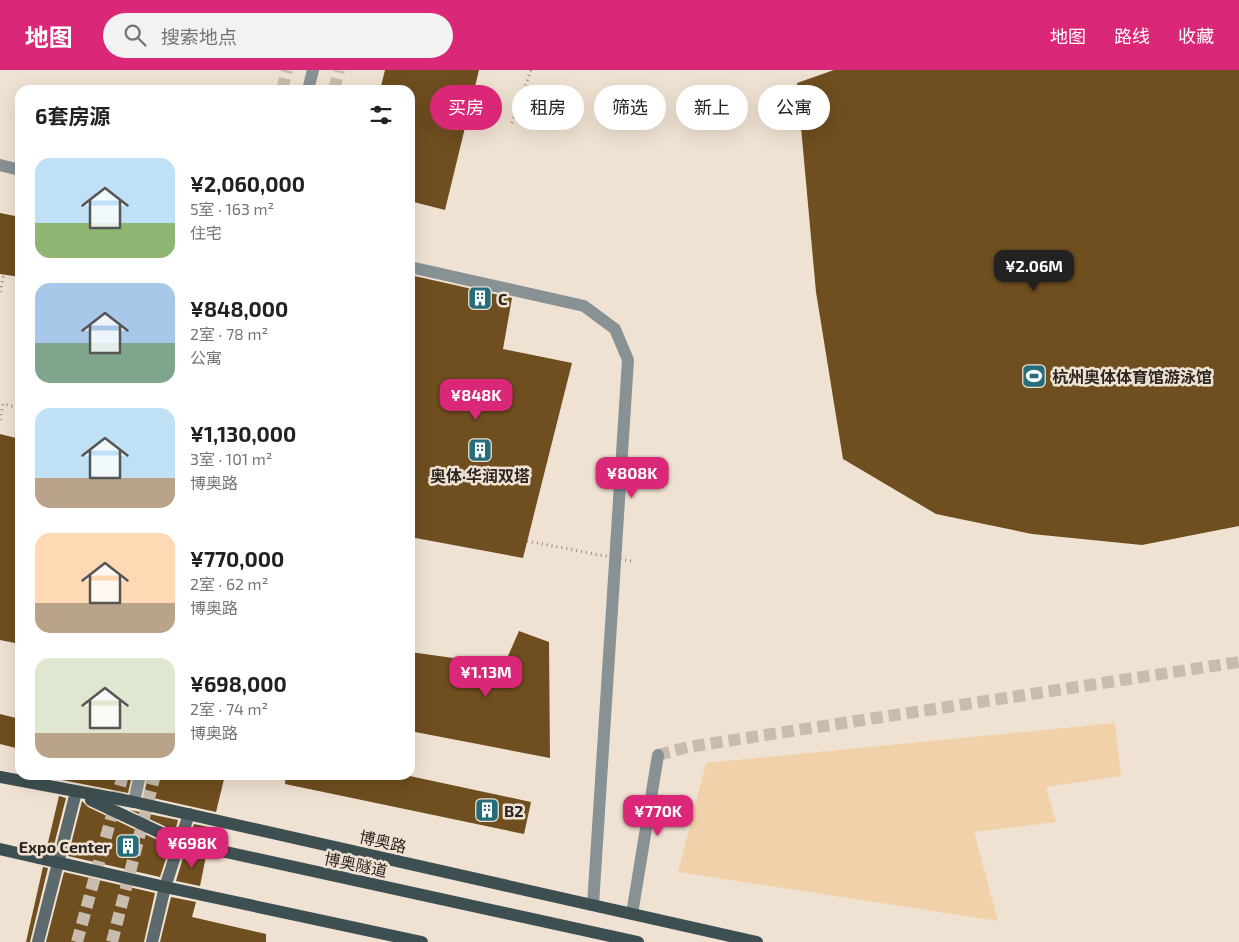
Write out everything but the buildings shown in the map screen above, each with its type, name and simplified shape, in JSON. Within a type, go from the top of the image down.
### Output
[{"type":"main road","name":"博奥路","points":[[0,777],[15,780]]},
{"type":"main road","name":"博奥路","points":[[15,780],[134,802],[758,942]]},
{"type":"main road","name":"博奥隧道","points":[[76,792],[180,842],[638,942]]},
{"type":"main road","points":[[38,942],[76,792]]},
{"type":"main road","points":[[152,942],[165,887],[189,814]]},
{"type":"main road","points":[[0,848],[165,887],[422,942]]},
{"type":"street","points":[[309,85],[313,70]]},
{"type":"street","points":[[0,165],[15,169]]},
{"type":"street","points":[[415,268],[584,306],[615,329],[628,360],[593,905]]},
{"type":"street","points":[[632,914],[658,755]]},
{"type":"street","points":[[134,802],[139,780]]},
{"type":"path","points":[[526,85],[531,70]]},
{"type":"path","points":[[0,292],[4,274]]},
{"type":"path","points":[[0,420],[3,404],[15,407]]},
{"type":"path","points":[[527,541],[631,561]]},
{"type":"shaded area","points":[[1115,723],[1121,776],[1046,787],[1056,822],[974,832],[998,921],[678,872],[706,763]]},
{"type":"tunnel","points":[[283,85],[287,70]]},
{"type":"tunnel","points":[[335,85],[339,70]]},
{"type":"tunnel","points":[[658,755],[688,747],[1239,662]]},
{"type":"tunnel","points":[[77,942],[122,780]]},
{"type":"tunnel","points":[[112,942],[154,780]]},
{"type":"place","name":"C","points":[[480,298]]},
{"type":"place","name":"杭州奥体体育馆游泳馆","points":[[1034,376]]},
{"type":"place","name":"奥体·华润双塔","points":[[480,450]]},
{"type":"place","name":"B2","points":[[487,810]]},
{"type":"place","name":"Expo Center","points":[[128,846]]}]
